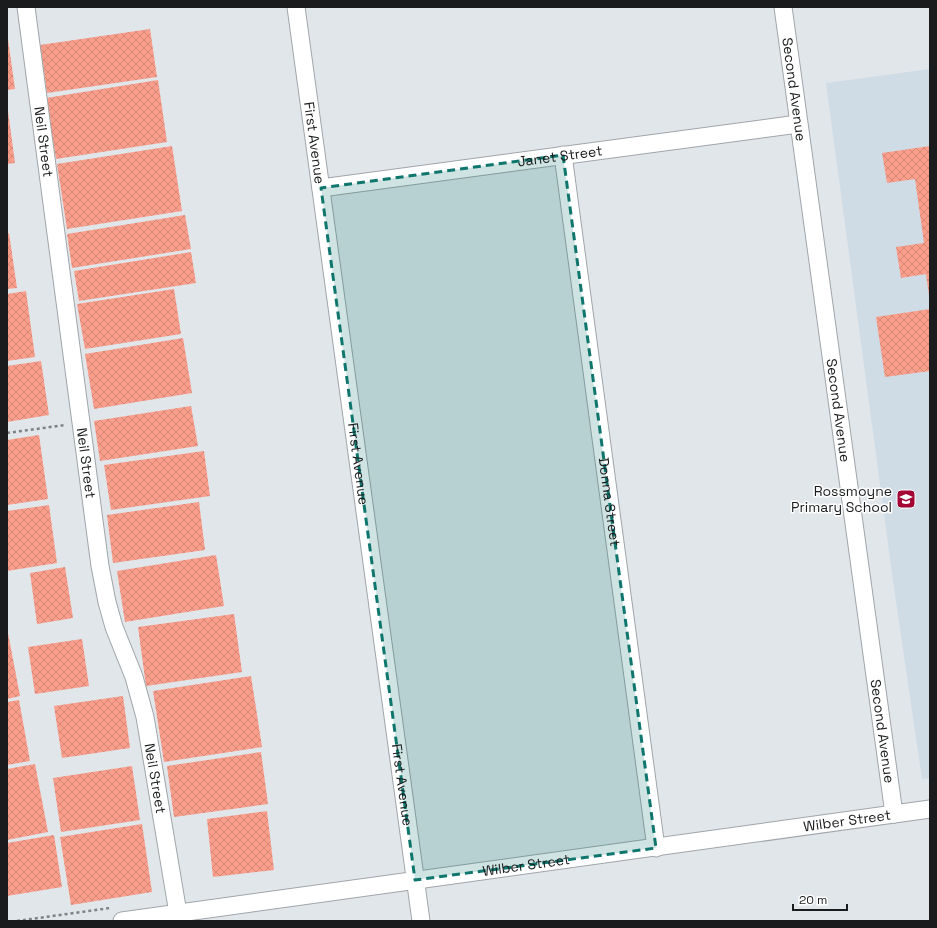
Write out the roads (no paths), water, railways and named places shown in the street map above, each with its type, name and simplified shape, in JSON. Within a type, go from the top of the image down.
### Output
[{"type":"street","name":"Neil Street","points":[[26,7],[106,602],[114,627],[134,677],[145,717],[178,913]]},
{"type":"street","name":"First Avenue","points":[[296,7],[421,921]]},
{"type":"street","name":"Second Avenue","points":[[783,7],[894,814]]},
{"type":"street","name":"Janet Street","points":[[321,188],[798,124]]},
{"type":"street","name":"Donna Street","points":[[563,155],[656,848]]},
{"type":"street","name":"Wilber Street","points":[[122,921],[930,809]]},
{"type":"place","name":"Rossmoyne Primary School","points":[[906,499]]}]
